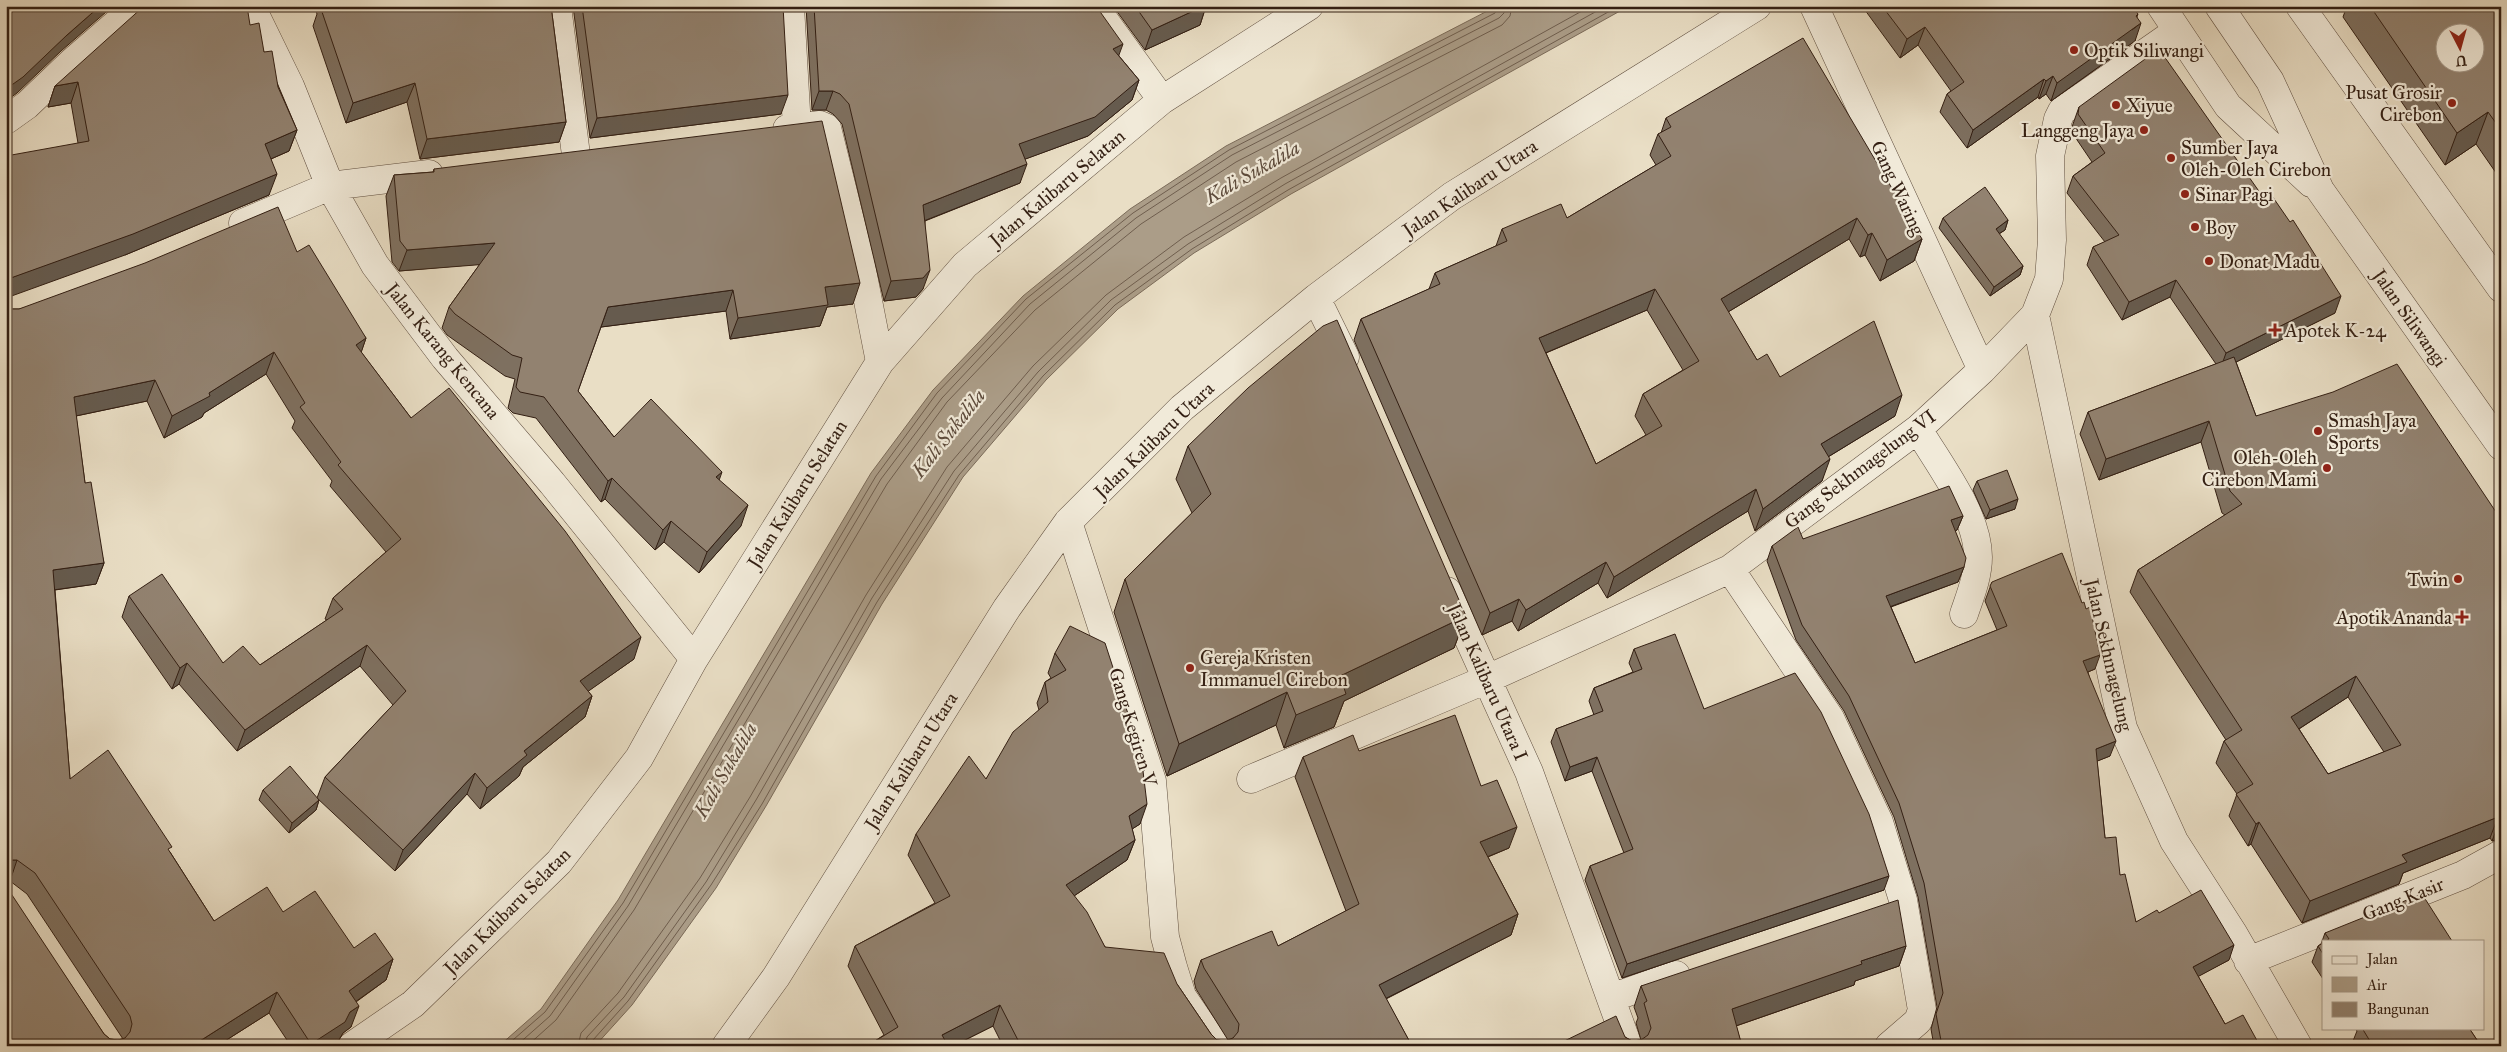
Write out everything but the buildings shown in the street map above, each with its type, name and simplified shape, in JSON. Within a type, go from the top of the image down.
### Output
[{"type":"street","points":[[6,120],[27,105],[72,62],[137,6]]},
{"type":"street","name":"Jalan Karang Kencana","points":[[251,6],[290,86],[330,186],[375,265],[444,358],[552,483],[694,659]]},
{"type":"street","points":[[557,6],[576,155]]},
{"type":"street","points":[[790,6],[797,128]]},
{"type":"street","points":[[1094,6],[1162,100]]},
{"type":"street","name":"Jalan Kalibaru Selatan","points":[[352,1046],[413,1004],[560,862],[639,758],[694,659],[880,362],[965,265],[1162,100],[1309,6]]},
{"type":"street","name":"Jalan Kalibaru Utara","points":[[726,1046],[776,976],[1007,608],[1068,522],[1182,408],[1316,298],[1452,196],[1757,6]]},
{"type":"street","name":"Gang Waring","points":[[1814,6],[1982,370]]},
{"type":"street","name":"Jalan Siliwangi","points":[[2161,6],[2228,106],[2320,190]]},
{"type":"street","name":"Jalan Siliwangi","points":[[2219,6],[2270,81],[2320,190],[2500,443]]},
{"type":"street","points":[[2300,6],[2501,288]]},
{"type":"street","name":"Gang Sekhmagelung VI","points":[[1251,779],[1485,680],[1730,569],[1918,429],[1982,370],[2035,315],[2049,279],[2052,240],[2050,156],[2058,119],[2062,111],[2177,30]]},
{"type":"street","points":[[758,133],[820,125],[827,128],[860,260],[880,362]]},
{"type":"street","points":[[546,159],[605,151]]},
{"type":"street","points":[[221,232],[330,186],[458,170]]},
{"type":"street","points":[[1316,298],[1354,380]]},
{"type":"street","name":"Jalan Sekhmagelung","points":[[2035,315],[2123,728],[2174,841],[2298,1046]]},
{"type":"street","points":[[1918,429],[1964,506],[1973,532],[1978,556],[1964,614]]},
{"type":"street","name":"Gang Kegiren V","points":[[1068,522],[1152,781],[1165,937],[1173,967],[1182,996],[1216,1046]]},
{"type":"street","name":"Jalan Kalibaru Utara I","points":[[1435,564],[1485,680],[1529,772],[1628,1046]]},
{"type":"street","points":[[1730,569],[1830,718],[1878,822],[1903,900],[1922,1010],[1914,1026],[1889,1046]]},
{"type":"street","name":"Gang Kasir","points":[[2248,961],[2462,875],[2501,854]]},
{"type":"street","points":[[1874,909],[1903,900]]},
{"type":"street","points":[[1611,998],[1697,968]]},
{"type":"water","name":"Kali Sukalila","points":[[1497,6],[1629,6],[1291,194],[1194,253],[1118,309],[1046,380],[963,477],[882,604],[766,806],[716,888],[632,1005],[595,1046],[499,1046],[541,1009],[618,900],[871,473],[933,390],[1023,296],[1130,209],[1226,146]]},
{"type":"place","name":"Optik Siliwangi","points":[[2074,50]]},
{"type":"place","name":"Pusat Grosir Cirebon","points":[[2452,103]]},
{"type":"place","name":"Xiyue","points":[[2116,105]]},
{"type":"place","name":"Langgeng Jaya","points":[[2144,130]]},
{"type":"place","name":"Sumber Jaya Oleh-Oleh Cirebon","points":[[2171,158]]},
{"type":"place","name":"Sinar Pagi","points":[[2185,194]]},
{"type":"place","name":"Boy","points":[[2195,227]]},
{"type":"place","name":"Donat Madu","points":[[2209,261]]},
{"type":"place","name":"Apotek K-24","points":[[2275,330]]},
{"type":"place","name":"Smash Jaya Sports","points":[[2318,431]]},
{"type":"place","name":"Oleh-Oleh Cirebon Mami","points":[[2327,468]]},
{"type":"place","name":"Twin","points":[[2458,579]]},
{"type":"place","name":"Apotik Ananda","points":[[2462,617]]},
{"type":"place","name":"Gereja Kristen Immanuel Cirebon","points":[[1190,668]]}]
